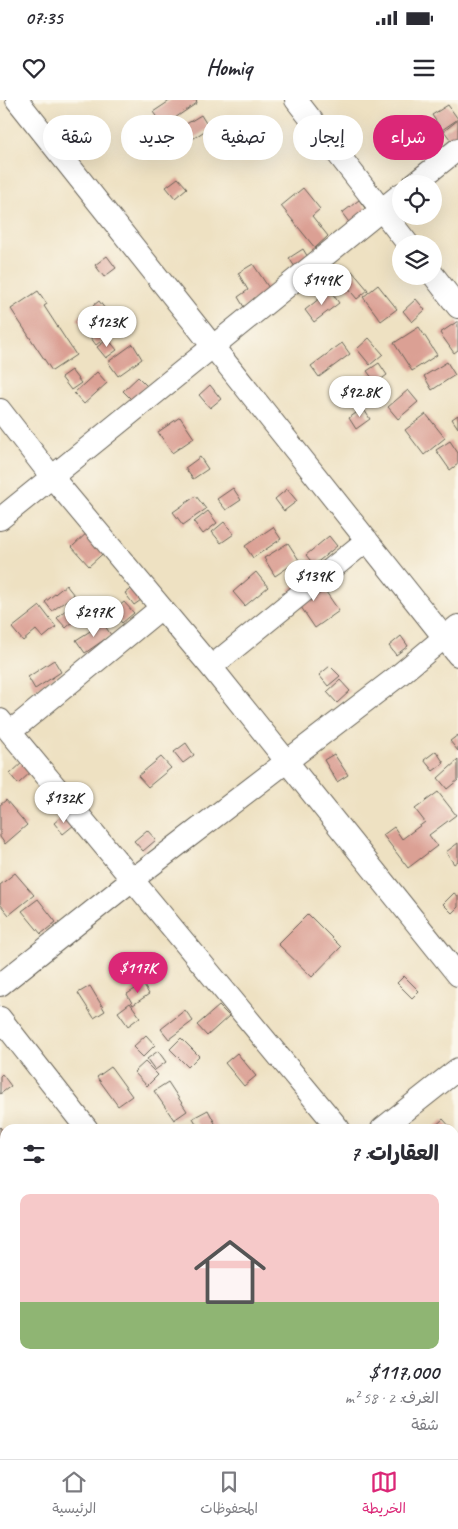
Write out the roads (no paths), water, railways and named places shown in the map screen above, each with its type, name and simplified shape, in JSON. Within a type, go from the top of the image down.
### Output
[{"type":"street","points":[[0,984],[286,762],[453,640],[367,540],[214,345],[17,100]]},
{"type":"street","points":[[296,100],[401,235]]},
{"type":"street","points":[[425,175],[458,149]]},
{"type":"street","points":[[0,518],[392,201]]},
{"type":"street","points":[[441,285],[458,307]]},
{"type":"street","points":[[0,410],[52,477],[211,667],[458,975]]},
{"type":"street","points":[[211,667],[367,540]]},
{"type":"street","points":[[162,608],[5,726],[335,1124]]},
{"type":"street","points":[[0,1018],[83,1124]]},
{"type":"street","points":[[388,1124],[458,1069]]}]
